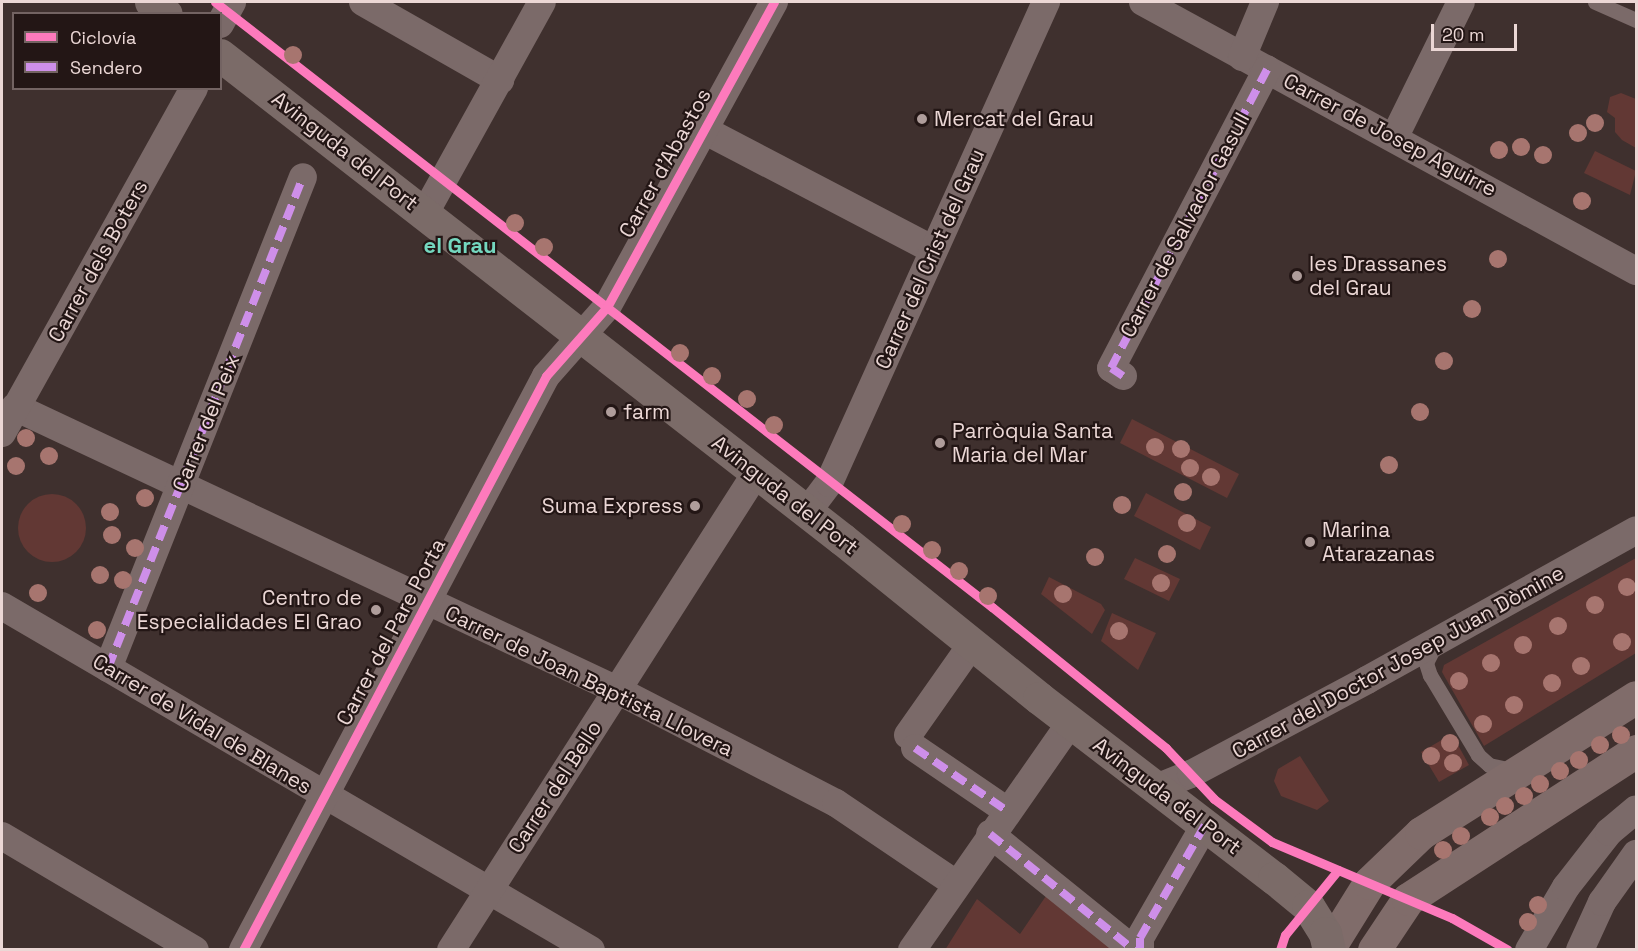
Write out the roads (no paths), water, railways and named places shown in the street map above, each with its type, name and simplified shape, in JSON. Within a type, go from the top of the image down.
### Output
[{"type":"main road","points":[[151,2],[164,12]]},
{"type":"main road","name":"Avinguda del Port","points":[[222,57],[1308,906],[1334,942]]},
{"type":"main road","points":[[1334,942],[1369,883],[1421,833],[1515,770],[1636,696]]},
{"type":"main road","points":[[1334,942],[1396,912],[1473,854],[1636,751]]},
{"type":"main road","points":[[1374,950],[1396,912]]},
{"type":"street","points":[[222,20],[232,2]]},
{"type":"street","points":[[363,2],[500,80]]},
{"type":"street","points":[[424,213],[542,2]]},
{"type":"street","name":"Carrer d'Abastos","points":[[582,339],[608,307],[774,2]]},
{"type":"street","name":"Carrer del Crist del Grau","points":[[807,512],[829,483],[1046,2]]},
{"type":"street","name":"Carrer de Josep Aguirre","points":[[1143,2],[1395,136],[1636,271]]},
{"type":"street","points":[[1255,63],[1265,2]]},
{"type":"street","points":[[1395,136],[1461,2]]},
{"type":"street","name":"Carrer de Salvador Gasull","points":[[1124,376],[1111,368],[1255,63]]},
{"type":"street","name":"Carrer dels Boters","points":[[2,433],[193,90]]},
{"type":"street","points":[[704,130],[934,250]]},
{"type":"street","name":"Carrer del Peix","points":[[108,668],[303,177]]},
{"type":"street","name":"Carrer del Pare Porta","points":[[243,950],[546,376],[582,339]]},
{"type":"street","name":"Carrer de Joan Baptista Llovera","points":[[15,407],[181,484],[427,604],[617,690],[836,803],[956,884]]},
{"type":"street","name":"Carrer del Bello","points":[[451,950],[756,473]]},
{"type":"street","name":"Carrer del Doctor Josep Juan Dòmine","points":[[1156,788],[1191,774],[1437,643],[1636,530]]},
{"type":"street","name":"Carrer de Vidal de Blanes","points":[[2,606],[324,797],[490,890],[591,950]]},
{"type":"street","points":[[972,644],[911,742],[1006,810]]},
{"type":"street","points":[[912,950],[1006,810],[1071,722]]},
{"type":"street","points":[[1528,950],[1566,887],[1609,832],[1636,809]]},
{"type":"street","points":[[1140,950],[1140,938],[1205,825]]},
{"type":"street","points":[[990,834],[1134,950]]},
{"type":"street","points":[[2,836],[195,950]]},
{"type":"street","points":[[1580,950],[1602,902],[1636,854]]},
{"type":"lane","points":[[1595,2],[1636,20]]},
{"type":"lane","points":[[1437,643],[1426,663],[1430,675],[1478,755],[1490,765],[1515,770]]},
{"type":"place","name":"Mercat del Grau","points":[[922,119]]},
{"type":"place","name":"les Drassanes del Grau","points":[[1297,276]]},
{"type":"place","name":"farm","points":[[611,412]]},
{"type":"place","name":"Parròquia Santa Maria del Mar","points":[[940,443]]},
{"type":"place","name":"Suma Express","points":[[695,506]]},
{"type":"place","name":"Marina Atarazanas","points":[[1310,542]]},
{"type":"place","name":"Centro de Especialidades El Grao","points":[[376,610]]},
{"type":"district","name":"el Grau","points":[[460,246]]}]
